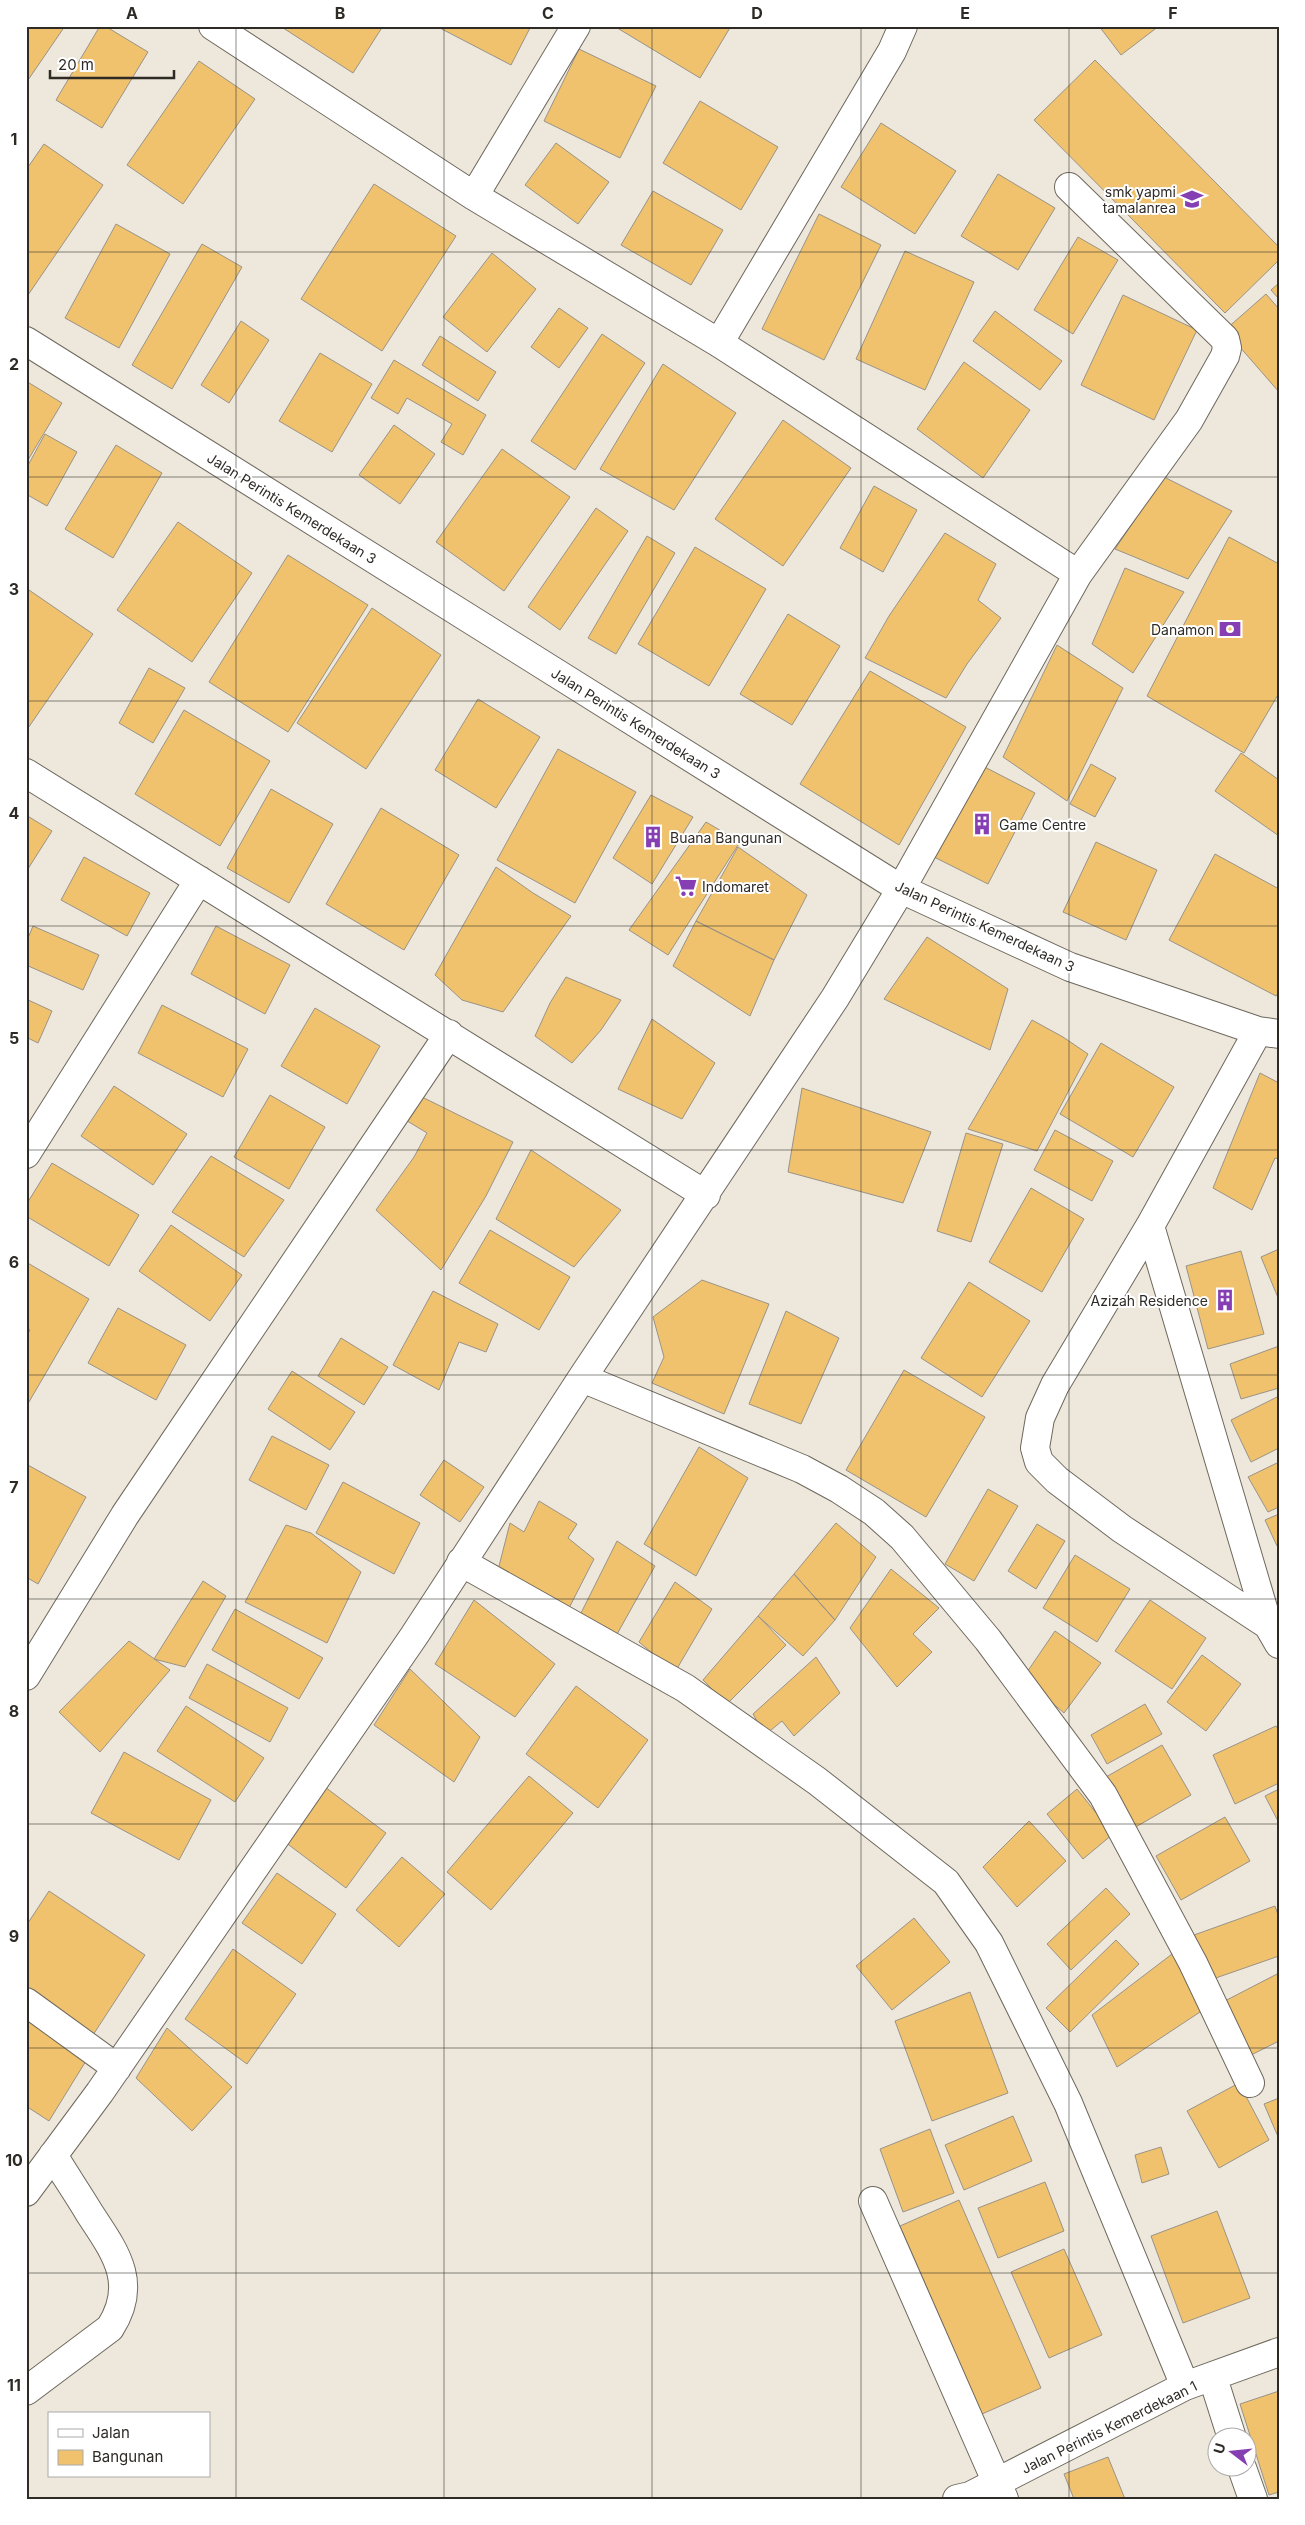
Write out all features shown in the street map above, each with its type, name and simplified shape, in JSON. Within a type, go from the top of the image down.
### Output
[{"type":"street","points":[[474,196],[576,26]]},
{"type":"street","points":[[719,343],[892,51],[903,26]]},
{"type":"street","points":[[222,29],[474,196],[719,343],[1078,574]]},
{"type":"street","points":[[26,2192],[117,2068],[408,1644],[582,1378],[836,998],[901,889],[1078,574],[1189,420],[1227,348],[1225,339],[1069,187]]},
{"type":"street","name":"Jalan Perintis Kemerdekaan 3","points":[[26,341],[901,889],[1070,967],[1268,1032]]},
{"type":"street","points":[[26,772],[706,1194]]},
{"type":"street","points":[[26,1154],[199,880]]},
{"type":"street","points":[[1268,1032],[1055,1385],[1036,1432],[1035,1448],[1039,1462],[1057,1480],[1122,1529],[1274,1634]]},
{"type":"street","points":[[26,1676],[125,1515],[449,1034]]},
{"type":"street","points":[[1150,1226],[1274,1634]]},
{"type":"street","points":[[582,1378],[802,1469],[839,1489],[874,1512],[902,1537],[988,1640],[1103,1795],[1193,1963],[1250,2083]]},
{"type":"street","points":[[461,1562],[685,1688],[817,1781],[946,1882],[989,1943],[1068,2103],[1185,2386]]},
{"type":"street","points":[[26,2002],[117,2068]]},
{"type":"street","points":[[26,2391],[110,2328],[120,2314],[124,2291],[117,2255],[53,2155]]},
{"type":"street","points":[[874,2200],[1001,2491]]},
{"type":"street","name":"Jalan Perintis Kemerdekaan 1","points":[[965,2498],[1001,2491],[1185,2386],[1213,2378],[1279,2352]]},
{"type":"street","points":[[1213,2378],[1229,2428]]},
{"type":"street","points":[[1246,2478],[1253,2499]]},
{"type":"building","points":[[26,26],[65,26],[26,83]]},
{"type":"building","points":[[100,26],[105,26],[148,52],[102,128],[56,100]]},
{"type":"building","points":[[280,26],[383,26],[353,73]]},
{"type":"building","points":[[436,26],[531,26],[511,65]]},
{"type":"building","points":[[614,26],[731,26],[700,78]]},
{"type":"building","points":[[1099,26],[1159,26],[1121,55]]},
{"type":"building","points":[[579,49],[656,86],[620,158],[544,121]]},
{"type":"building","points":[[1095,60],[1279,247],[1279,260],[1225,313],[1034,120]]},
{"type":"building","points":[[199,61],[255,99],[183,204],[127,165]]},
{"type":"building","points":[[700,101],[778,147],[741,210],[663,163]]},
{"type":"building","points":[[881,123],[956,171],[915,234],[841,187]]},
{"type":"building","points":[[556,143],[609,182],[578,224],[525,185]]},
{"type":"building","points":[[44,144],[103,185],[26,298],[26,170]]},
{"type":"building","points":[[998,174],[1055,208],[1018,270],[961,236]]},
{"type":"building","points":[[374,184],[456,236],[382,351],[301,299]]},
{"type":"building","points":[[653,191],[723,230],[691,285],[621,245]]},
{"type":"building","points":[[819,214],[881,245],[824,360],[762,329]]},
{"type":"building","points":[[116,224],[170,254],[119,348],[65,318]]},
{"type":"building","points":[[1078,237],[1118,260],[1073,334],[1034,310]]},
{"type":"building","points":[[202,244],[242,267],[172,389],[132,365]]},
{"type":"building","points":[[905,251],[974,282],[925,390],[856,359]]},
{"type":"building","points":[[492,253],[536,289],[487,352],[443,317]]},
{"type":"building","points":[[1279,283],[1279,299],[1271,290]]},
{"type":"building","points":[[1266,294],[1279,309],[1279,392],[1225,330]]},
{"type":"building","points":[[1123,295],[1197,330],[1154,420],[1081,385]]},
{"type":"building","points":[[559,308],[588,328],[559,368],[531,347]]},
{"type":"building","points":[[995,311],[1062,361],[1040,390],[973,341]]},
{"type":"building","points":[[241,321],[269,340],[229,403],[201,385]]},
{"type":"building","points":[[602,334],[645,363],[575,470],[531,441]]},
{"type":"building","points":[[440,336],[496,372],[478,401],[422,365]]},
{"type":"building","points":[[320,353],[372,384],[332,452],[279,421]]},
{"type":"building","points":[[394,360],[486,415],[463,455],[441,442],[452,424],[407,398],[398,414],[371,398]]},
{"type":"building","points":[[964,362],[1030,410],[983,478],[917,429]]},
{"type":"building","points":[[663,364],[736,413],[674,510],[600,469]]},
{"type":"building","points":[[26,381],[62,403],[28,460],[26,459]]},
{"type":"building","points":[[783,420],[851,468],[783,566],[715,519]]},
{"type":"building","points":[[394,425],[435,454],[400,504],[359,475]]},
{"type":"building","points":[[45,434],[77,452],[47,506],[26,494],[26,469]]},
{"type":"building","points":[[116,445],[162,473],[113,558],[65,529]]},
{"type":"building","points":[[502,449],[570,497],[504,591],[436,542]]},
{"type":"building","points":[[1164,477],[1232,511],[1188,579],[1115,549]]},
{"type":"building","points":[[874,486],[917,510],[883,572],[840,548]]},
{"type":"building","points":[[596,508],[628,531],[560,630],[528,607]]},
{"type":"building","points":[[178,522],[252,573],[192,662],[117,610]]},
{"type":"building","points":[[945,533],[996,564],[978,600],[1001,618],[967,664],[946,698],[865,658],[889,616]]},
{"type":"building","points":[[647,536],[675,553],[616,654],[588,638]]},
{"type":"building","name":"Danamon","points":[[1229,537],[1279,564],[1279,693],[1244,753],[1147,696]]},
{"type":"building","points":[[695,547],[766,589],[709,686],[638,644]]},
{"type":"building","points":[[288,555],[368,605],[288,732],[209,682]]},
{"type":"building","points":[[1125,568],[1184,592],[1133,673],[1092,644]]},
{"type":"building","points":[[29,590],[93,634],[26,731],[26,594]]},
{"type":"building","points":[[372,608],[441,655],[366,769],[297,723]]},
{"type":"building","points":[[788,614],[840,646],[792,725],[740,694]]},
{"type":"building","points":[[1057,645],[1123,688],[1067,801],[1003,757]]},
{"type":"building","points":[[149,668],[185,688],[153,743],[119,723]]},
{"type":"building","points":[[870,671],[966,727],[899,845],[800,784]]},
{"type":"building","points":[[478,699],[540,737],[496,808],[435,770]]},
{"type":"building","points":[[184,710],[270,761],[220,846],[135,794]]},
{"type":"building","points":[[558,749],[636,792],[575,903],[497,860]]},
{"type":"building","points":[[1241,753],[1279,780],[1279,836],[1215,791]]},
{"type":"building","name":"Game Centre","points":[[977,763],[1035,793],[988,884],[928,854]]},
{"type":"building","points":[[1091,764],[1116,778],[1095,817],[1070,804]]},
{"type":"building","points":[[271,789],[333,824],[289,903],[227,868]]},
{"type":"building","name":"Buana Bangunan","points":[[651,795],[693,817],[652,884],[613,858]]},
{"type":"building","points":[[381,808],[459,855],[404,950],[326,904]]},
{"type":"building","points":[[26,815],[52,831],[26,872]]},
{"type":"building","name":"Indomaret","points":[[706,822],[740,842],[668,955],[629,930]]},
{"type":"building","points":[[1096,842],[1157,870],[1126,940],[1063,912]]},
{"type":"building","points":[[738,847],[807,895],[774,960],[696,921]]},
{"type":"building","points":[[1215,854],[1279,889],[1279,991],[1276,996],[1169,940]]},
{"type":"building","points":[[84,857],[150,893],[127,936],[61,900]]},
{"type":"building","points":[[496,867],[533,893],[571,916],[503,1012],[462,1000],[435,975]]},
{"type":"building","points":[[696,921],[774,960],[750,1016],[673,966]]},
{"type":"building","points":[[33,926],[99,955],[83,990],[26,965],[26,943]]},
{"type":"building","points":[[216,926],[290,965],[265,1014],[191,974]]},
{"type":"building","points":[[927,937],[1008,989],[990,1050],[884,999]]},
{"type":"building","points":[[566,977],[621,1000],[601,1030],[572,1063],[535,1036],[550,1003]]},
{"type":"building","points":[[26,999],[52,1011],[38,1043],[26,1037]]},
{"type":"building","points":[[162,1005],[248,1049],[223,1097],[138,1053]]},
{"type":"building","points":[[315,1008],[380,1046],[347,1104],[281,1066]]},
{"type":"building","points":[[652,1019],[715,1063],[682,1119],[618,1089]]},
{"type":"building","points":[[1032,1020],[1063,1037],[1088,1054],[1037,1151],[968,1129]]},
{"type":"building","points":[[1101,1043],[1174,1087],[1133,1157],[1060,1114]]},
{"type":"building","points":[[1260,1073],[1279,1083],[1279,1159],[1275,1158],[1252,1210],[1213,1188]]},
{"type":"building","points":[[114,1086],[187,1134],[153,1185],[81,1136]]},
{"type":"building","points":[[802,1088],[931,1132],[903,1203],[788,1172]]},
{"type":"building","points":[[270,1095],[325,1127],[289,1189],[234,1157]]},
{"type":"building","points":[[420,1096],[513,1142],[486,1196],[441,1270],[376,1210],[414,1157],[427,1133],[404,1119]]},
{"type":"building","points":[[1055,1130],[1113,1161],[1092,1201],[1034,1170]]},
{"type":"building","points":[[966,1133],[1003,1144],[971,1242],[937,1231]]},
{"type":"building","points":[[531,1150],[621,1210],[574,1267],[496,1219]]},
{"type":"building","points":[[211,1156],[284,1200],[244,1257],[172,1212]]},
{"type":"building","points":[[52,1163],[139,1215],[109,1266],[26,1216],[26,1205]]},
{"type":"building","points":[[1031,1188],[1084,1219],[1042,1292],[989,1262]]},
{"type":"building","points":[[171,1225],[242,1275],[210,1321],[139,1271]]},
{"type":"building","points":[[490,1230],[570,1277],[539,1330],[459,1283]]},
{"type":"building","points":[[1279,1249],[1279,1300],[1261,1257]]},
{"type":"building","name":"Azizah Residence","points":[[1241,1251],[1264,1334],[1208,1349],[1186,1266]]},
{"type":"building","points":[[26,1262],[89,1299],[26,1407],[26,1337],[30,1330],[26,1327]]},
{"type":"building","points":[[702,1280],[769,1304],[724,1414],[652,1383],[664,1357],[653,1317]]},
{"type":"building","points":[[969,1282],[1030,1321],[982,1397],[921,1358]]},
{"type":"building","points":[[433,1291],[498,1324],[486,1352],[459,1342],[439,1390],[393,1365]]},
{"type":"building","points":[[118,1308],[186,1345],[156,1400],[88,1363]]},
{"type":"building","points":[[786,1311],[839,1338],[801,1424],[749,1404]]},
{"type":"building","points":[[341,1338],[388,1367],[364,1405],[318,1376]]},
{"type":"building","points":[[1279,1346],[1279,1388],[1241,1399],[1230,1364]]},
{"type":"building","points":[[904,1370],[985,1417],[926,1517],[846,1470]]},
{"type":"building","points":[[292,1371],[355,1412],[330,1450],[268,1409]]},
{"type":"building","points":[[1279,1396],[1279,1448],[1251,1462],[1231,1420]]},
{"type":"building","points":[[272,1436],[329,1465],[306,1510],[249,1480]]},
{"type":"building","points":[[699,1447],[748,1478],[696,1576],[644,1544]]},
{"type":"building","points":[[444,1460],[484,1487],[460,1522],[420,1495]]},
{"type":"building","points":[[1279,1462],[1279,1507],[1268,1512],[1248,1477]]},
{"type":"building","points":[[26,1464],[86,1497],[38,1584],[26,1577]]},
{"type":"building","points":[[343,1482],[420,1523],[394,1574],[316,1533]]},
{"type":"building","points":[[988,1489],[1018,1506],[974,1581],[945,1564]]},
{"type":"building","points":[[539,1501],[577,1524],[568,1538],[594,1559],[568,1610],[498,1570],[510,1523],[524,1532]]},
{"type":"building","points":[[1279,1514],[1279,1545],[1277,1546],[1265,1520]]},
{"type":"building","points":[[836,1523],[876,1557],[835,1620],[794,1574]]},
{"type":"building","points":[[1037,1524],[1065,1541],[1036,1589],[1008,1571]]},
{"type":"building","points":[[286,1525],[311,1533],[361,1572],[327,1643],[245,1602]]},
{"type":"building","points":[[617,1541],[655,1566],[616,1636],[581,1613]]},
{"type":"building","points":[[1075,1555],[1130,1589],[1097,1642],[1043,1608]]},
{"type":"building","points":[[891,1569],[939,1608],[913,1634],[932,1652],[897,1687],[850,1628]]},
{"type":"building","points":[[794,1574],[835,1620],[803,1656],[758,1616]]},
{"type":"building","points":[[203,1581],[226,1596],[185,1667],[154,1659]]},
{"type":"building","points":[[675,1582],[712,1609],[675,1672],[639,1642]]},
{"type":"building","points":[[474,1600],[555,1664],[515,1717],[435,1664]]},
{"type":"building","points":[[1150,1600],[1206,1638],[1172,1689],[1115,1651]]},
{"type":"building","points":[[235,1609],[323,1658],[299,1699],[212,1650]]},
{"type":"building","points":[[758,1616],[786,1645],[727,1704],[703,1680]]},
{"type":"building","points":[[1055,1631],[1101,1663],[1064,1713],[1023,1678]]},
{"type":"building","points":[[129,1641],[170,1670],[100,1752],[59,1712]]},
{"type":"building","points":[[1202,1655],[1241,1684],[1206,1731],[1167,1702]]},
{"type":"building","points":[[816,1657],[840,1693],[794,1736],[782,1721],[765,1735],[753,1714]]},
{"type":"building","points":[[207,1664],[288,1708],[270,1742],[189,1698]]},
{"type":"building","points":[[410,1669],[480,1737],[454,1782],[374,1725]]},
{"type":"building","points":[[576,1686],[648,1740],[598,1808],[526,1754]]},
{"type":"building","points":[[1145,1704],[1162,1734],[1107,1764],[1091,1735]]},
{"type":"building","points":[[186,1706],[264,1758],[235,1802],[157,1751]]},
{"type":"building","points":[[1276,1726],[1279,1731],[1279,1783],[1235,1804],[1213,1755]]},
{"type":"building","points":[[1162,1745],[1191,1795],[1134,1828],[1106,1777]]},
{"type":"building","points":[[124,1752],[211,1800],[179,1860],[91,1813]]},
{"type":"building","points":[[529,1776],[573,1813],[491,1910],[447,1872]]},
{"type":"building","points":[[325,1787],[386,1833],[346,1888],[285,1842]]},
{"type":"building","points":[[1077,1789],[1113,1834],[1083,1859],[1047,1814]]},
{"type":"building","points":[[1279,1789],[1279,1823],[1265,1796]]},
{"type":"building","points":[[1225,1817],[1250,1861],[1181,1900],[1156,1856]]},
{"type":"building","points":[[1029,1821],[1066,1861],[1017,1907],[983,1867]]},
{"type":"building","points":[[402,1857],[445,1894],[399,1947],[356,1910]]},
{"type":"building","points":[[277,1873],[336,1914],[302,1964],[242,1923]]},
{"type":"building","points":[[1106,1888],[1130,1914],[1071,1970],[1047,1944]]},
{"type":"building","points":[[49,1891],[145,1955],[93,2035],[26,1991],[26,1926]]},
{"type":"building","points":[[1275,1906],[1279,1918],[1279,1956],[1210,1980],[1194,1935]]},
{"type":"building","points":[[914,1918],[950,1962],[892,2010],[856,1966]]},
{"type":"building","points":[[1116,1940],[1139,1964],[1070,2032],[1046,2008]]},
{"type":"building","points":[[233,1949],[296,1994],[247,2064],[185,2019]]},
{"type":"building","points":[[1176,1951],[1203,2010],[1117,2067],[1092,2015]]},
{"type":"building","points":[[1279,1973],[1279,2041],[1245,2058],[1219,2004]]},
{"type":"building","points":[[970,1992],[1008,2093],[932,2121],[895,2021]]},
{"type":"building","points":[[26,2018],[89,2056],[49,2121],[26,2106]]},
{"type":"building","points":[[167,2028],[232,2087],[192,2131],[136,2078]]},
{"type":"building","points":[[1239,2083],[1269,2140],[1219,2168],[1187,2111]]},
{"type":"building","points":[[1279,2098],[1279,2139],[1264,2104]]},
{"type":"building","points":[[1013,2116],[1032,2161],[964,2190],[945,2145]]},
{"type":"building","points":[[930,2129],[954,2193],[903,2212],[880,2149]]},
{"type":"building","points":[[1161,2147],[1169,2174],[1142,2183],[1135,2155]]},
{"type":"building","points":[[1045,2182],[1064,2231],[998,2258],[978,2208]]},
{"type":"building","points":[[959,2200],[1041,2388],[982,2414],[900,2226]]},
{"type":"building","points":[[1217,2211],[1250,2298],[1183,2323],[1151,2236]]},
{"type":"building","points":[[1064,2249],[1102,2335],[1049,2358],[1011,2272]]},
{"type":"building","points":[[1279,2391],[1279,2492],[1269,2495],[1258,2460],[1258,2428],[1248,2428],[1240,2404]]},
{"type":"building","points":[[1108,2457],[1125,2499],[1074,2499],[1064,2474]]},
{"type":"place","name":"smk yapmi tamalanrea","points":[[1192,199]]},
{"type":"place","name":"Danamon","points":[[1230,629]]},
{"type":"place","name":"Game Centre","points":[[982,824]]},
{"type":"place","name":"Buana Bangunan","points":[[653,837]]},
{"type":"place","name":"Indomaret","points":[[686,886]]},
{"type":"place","name":"Azizah Residence","points":[[1225,1300]]}]
